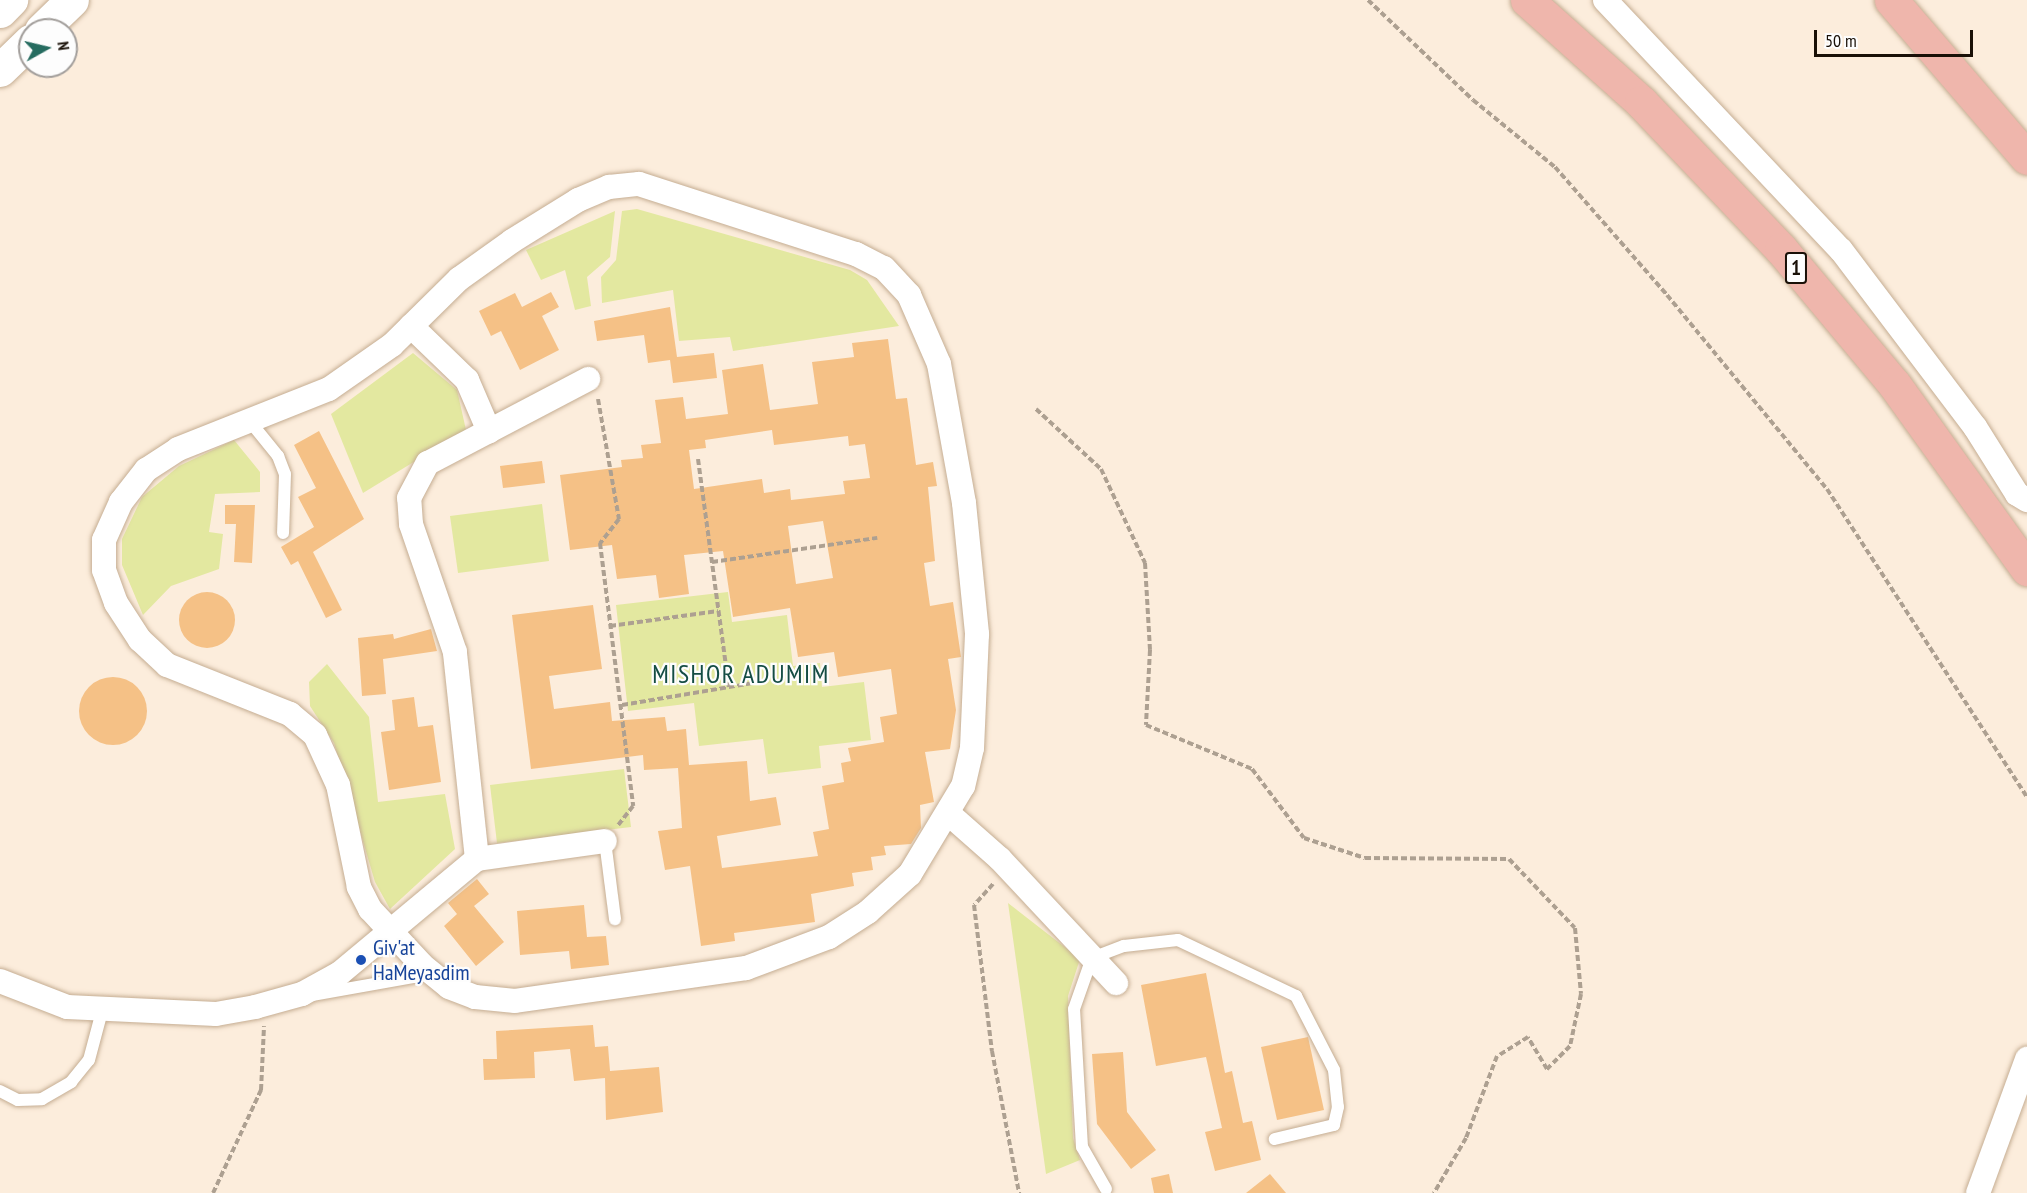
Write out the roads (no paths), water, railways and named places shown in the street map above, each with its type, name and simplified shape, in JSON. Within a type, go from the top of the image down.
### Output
[{"type":"highway","name":"1","points":[[1527,0],[1641,102],[1781,249],[1894,384],[2027,569]]},
{"type":"highway","points":[[1891,0],[2027,158]]},
{"type":"main road","points":[[0,11],[11,0]]},
{"type":"main road","points":[[53,18],[72,0]]},
{"type":"main road","points":[[0,70],[18,53]]},
{"type":"street","points":[[1605,0],[1841,250],[1975,427],[2017,494],[2027,500]]},
{"type":"street","points":[[639,184],[856,254],[884,268],[909,295],[926,325],[953,422],[964,503],[977,695],[965,776],[948,814],[910,874],[868,912],[789,956],[746,968],[515,1001],[475,997],[449,987],[422,965],[388,932],[359,887],[338,785],[315,735],[290,714],[167,665],[140,640],[116,603],[104,570],[104,540],[121,502],[146,470],[178,449],[248,419],[329,389],[411,326],[459,279],[512,241],[609,187],[639,184]]},
{"type":"street","points":[[411,326],[467,380],[489,431]]},
{"type":"street","points":[[477,859],[455,652],[411,524],[409,498],[428,463],[588,379]]},
{"type":"street","points":[[948,814],[1008,867],[1116,983]]},
{"type":"street","points":[[0,981],[67,1007],[102,1011],[216,1014],[266,1004],[293,997],[340,974],[477,859],[606,841]]},
{"type":"street","points":[[1978,1193],[2027,1059]]},
{"type":"lane","points":[[248,419],[279,456],[285,474],[283,533]]},
{"type":"lane","points":[[606,841],[615,919]]},
{"type":"lane","points":[[1106,1189],[1082,1147],[1074,1009],[1092,958],[1124,946],[1178,940],[1296,996],[1334,1070],[1338,1107],[1334,1125],[1275,1139]]},
{"type":"lane","points":[[293,997],[414,977],[422,965]]},
{"type":"lane","points":[[0,1091],[18,1100],[42,1099],[71,1082],[88,1060],[102,1011]]},
{"type":"place","name":"Giv'at HaMeyasdim","points":[[361,960]]},
{"type":"district","name":"MISHOR ADUMIM","points":[[741,674]]}]
